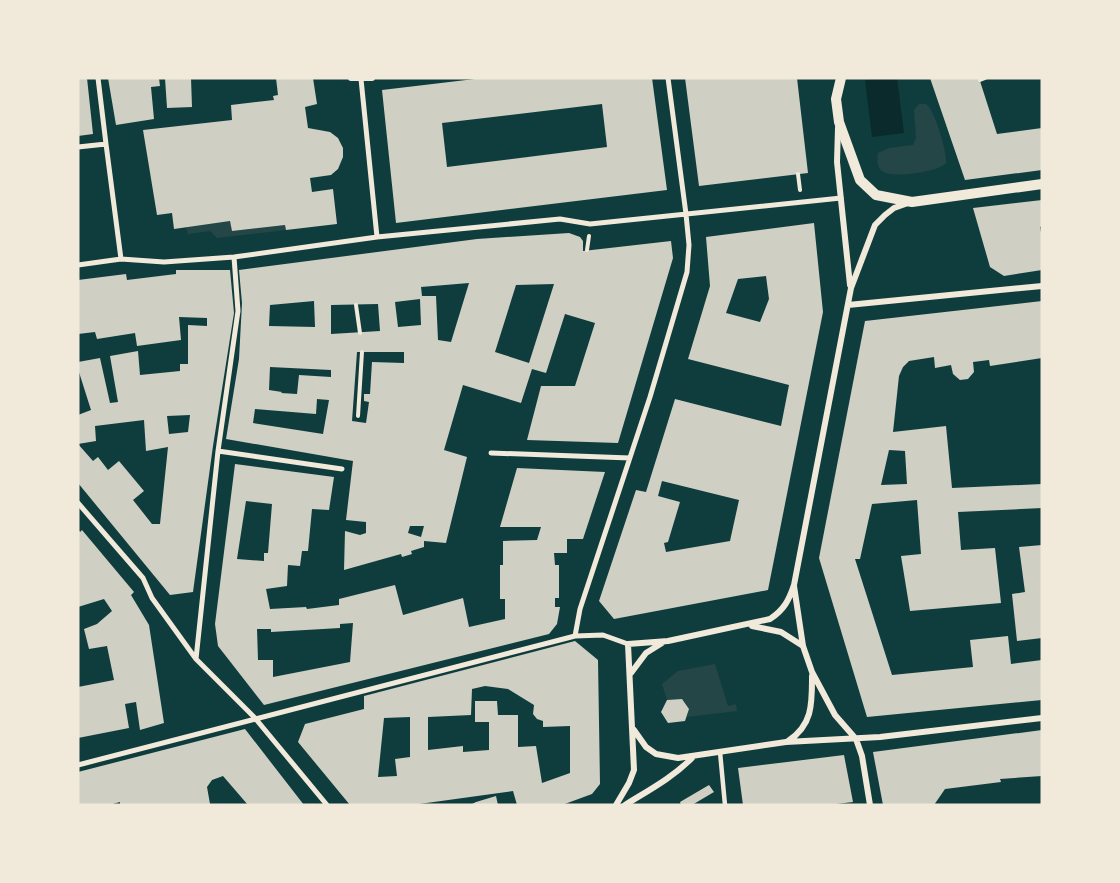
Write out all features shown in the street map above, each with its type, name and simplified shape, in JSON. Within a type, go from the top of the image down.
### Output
[{"type":"street","points":[[98,78],[121,259]]},
{"type":"street","points":[[351,78],[372,78]]},
{"type":"street","points":[[575,636],[580,609],[650,397],[687,272],[689,245],[686,214],[668,78]]},
{"type":"street","points":[[834,78],[838,122],[837,162],[851,288]]},
{"type":"street","points":[[836,99],[841,78]]},
{"type":"street","points":[[361,79],[377,237]]},
{"type":"street","points":[[838,122],[856,171],[869,190],[876,195],[912,202]]},
{"type":"street","points":[[78,147],[106,144]]},
{"type":"street","points":[[78,765],[575,636],[603,635],[628,644],[668,640],[770,619],[788,603],[794,585],[851,288],[875,225],[894,208],[912,202],[1042,184]]},
{"type":"street","points":[[78,265],[121,259],[164,262],[234,257],[377,237],[560,219],[590,224],[840,198]]},
{"type":"street","points":[[196,659],[218,451],[238,311],[234,257]]},
{"type":"street","points":[[848,305],[1042,286]]},
{"type":"street","points":[[218,451],[342,469]]},
{"type":"street","points":[[491,453],[630,458]]},
{"type":"street","points":[[78,503],[143,578],[152,598],[196,659],[255,718],[327,805]]},
{"type":"street","points":[[794,585],[803,646],[812,672],[835,715],[856,739],[862,756],[870,805]]},
{"type":"street","points":[[746,625],[773,629],[803,646]]},
{"type":"street","points":[[630,674],[646,653],[668,640]]},
{"type":"street","points":[[616,805],[632,777],[634,762],[628,644]]},
{"type":"street","points":[[786,742],[804,728],[808,719],[812,672]]},
{"type":"street","points":[[631,726],[637,737],[656,754],[669,758],[692,758],[786,742],[856,739],[1042,718]]},
{"type":"street","points":[[625,805],[663,783],[692,758]]},
{"type":"lane","points":[[720,752],[725,805]]},
{"type":"path","points":[[980,80],[985,78]]},
{"type":"path","points":[[356,305],[360,333]]},
{"type":"path","points":[[358,416],[362,352]]},
{"type":"shaded area","points":[[897,78],[904,133],[872,137],[865,80]]},
{"type":"shaded area","points":[[919,104],[926,104],[937,122],[946,163],[934,169],[915,173],[895,174],[882,171],[878,163],[878,153],[889,148],[913,145],[916,138],[914,110]]},
{"type":"shaded area","points":[[230,221],[232,231],[285,225],[286,230],[217,238],[210,231],[188,234],[186,227]]},
{"type":"shaded area","points":[[715,664],[728,706],[736,704],[737,711],[687,717],[689,709],[682,699],[667,700],[662,684],[678,671]]},
{"type":"building","points":[[78,78],[87,78],[93,134],[78,136]]},
{"type":"building","points":[[108,78],[159,78],[160,86],[151,87],[154,119],[116,125]]},
{"type":"building","points":[[165,78],[191,78],[192,107],[167,108]]},
{"type":"building","points":[[276,78],[313,78],[317,104],[305,107],[308,128],[330,132],[338,138],[343,148],[343,157],[338,169],[331,175],[310,178],[312,192],[333,189],[337,224],[286,230],[285,225],[232,231],[230,221],[174,229],[172,213],[157,215],[143,130],[232,120],[231,105],[274,100],[273,96],[278,95]]},
{"type":"building","points":[[483,78],[652,78],[667,190],[396,223],[382,90]],"holes":[[[602,104],[607,147],[447,167],[442,123]]]},
{"type":"building","points":[[685,78],[797,78],[808,173],[699,186]]},
{"type":"building","points":[[930,78],[979,78],[997,134],[1042,128],[1042,170],[965,180]]},
{"type":"building","points":[[1042,200],[1042,226],[1040,227],[1042,270],[1004,276],[990,267],[973,208]]},
{"type":"building","points":[[814,223],[823,312],[768,590],[614,619],[599,601],[636,490],[646,492],[675,399],[781,426],[789,385],[688,359],[710,286],[706,237]],"holes":[[[766,276],[769,299],[760,322],[726,313],[738,279]],[[662,481],[739,500],[730,541],[666,552],[664,543],[668,542],[680,502],[658,496]]]},
{"type":"building","points":[[569,233],[580,237],[583,241],[583,251],[671,241],[673,258],[618,443],[527,440],[541,386],[575,386],[595,323],[565,314],[546,373],[532,369],[521,403],[463,385],[444,450],[467,457],[446,543],[424,541],[424,547],[411,551],[412,554],[402,557],[401,554],[344,570],[345,531],[360,535],[366,533],[366,522],[346,520],[353,461],[226,439],[239,359],[242,303],[239,270],[477,239]],"holes":[[[469,283],[451,342],[438,340],[436,296],[422,296],[421,287]],[[554,284],[529,363],[495,352],[516,285]],[[420,299],[421,325],[398,327],[395,302]],[[314,301],[315,327],[269,326],[270,305]],[[378,304],[380,331],[331,334],[331,305]],[[357,352],[404,352],[404,363],[372,362],[370,394],[364,394],[364,401],[369,402],[366,423],[352,421]],[[270,367],[331,370],[331,377],[299,375],[297,394],[269,390]],[[317,399],[329,400],[323,434],[253,423],[255,409],[316,414]],[[410,526],[424,526],[421,537],[408,533]]]},
{"type":"building","points":[[176,270],[230,270],[234,313],[193,592],[170,595],[78,483],[78,444],[78,415],[91,410],[78,369],[78,362],[100,358],[110,403],[118,402],[110,356],[138,351],[140,375],[180,371],[180,364],[188,364],[188,325],[207,326],[207,318],[179,317],[181,340],[137,346],[135,333],[97,339],[95,332],[78,334],[78,280],[126,274],[127,280],[176,274]],"holes":[[[190,415],[188,432],[169,434],[167,416]],[[144,420],[146,451],[168,447],[160,524],[152,524],[133,500],[144,491],[119,461],[108,470],[98,457],[93,461],[78,444],[96,441],[95,426]]]},
{"type":"building","points":[[1042,301],[1042,358],[990,366],[989,360],[973,362],[974,372],[968,379],[960,380],[953,374],[951,365],[935,368],[934,357],[909,361],[899,376],[893,432],[946,426],[952,488],[1042,484],[1042,508],[958,512],[961,550],[995,548],[1001,603],[910,611],[901,556],[921,554],[917,500],[872,504],[860,559],[855,559],[892,675],[973,667],[970,640],[1008,636],[1011,664],[1042,660],[1042,700],[867,717],[819,558],[865,321]],"holes":[[[889,450],[905,451],[907,484],[881,485]]]},
{"type":"building","points":[[235,464],[334,477],[329,510],[312,509],[308,551],[302,551],[300,566],[288,565],[287,586],[266,589],[270,609],[306,607],[307,609],[339,605],[339,599],[395,585],[403,615],[463,598],[469,627],[505,619],[505,599],[500,599],[503,541],[537,540],[541,527],[500,527],[517,468],[605,472],[583,539],[567,539],[567,553],[554,553],[555,565],[559,565],[559,598],[555,598],[555,607],[560,607],[557,624],[549,634],[264,705],[218,646],[215,624]],"holes":[[[246,501],[272,504],[268,553],[264,553],[264,561],[237,559]],[[353,623],[350,662],[273,677],[273,660],[258,660],[257,629],[271,629],[271,632],[340,628],[340,624]]]},
{"type":"building","points":[[78,529],[80,532],[82,530],[134,592],[131,595],[149,625],[164,723],[140,730],[136,702],[125,704],[129,728],[78,738],[78,687],[114,680],[107,646],[89,649],[84,629],[97,624],[112,611],[104,599],[78,607]]},
{"type":"building","points":[[1042,545],[1042,638],[1017,641],[1012,594],[1025,592],[1019,547]]},
{"type":"building","points":[[575,641],[598,660],[600,784],[592,794],[562,805],[517,805],[513,791],[412,805],[350,805],[298,742],[305,724],[364,709],[364,696]],"holes":[[[485,686],[508,689],[534,705],[533,714],[537,719],[543,721],[543,727],[570,726],[570,773],[542,783],[536,746],[518,747],[518,715],[498,715],[497,701],[475,701],[475,722],[489,722],[489,750],[463,752],[463,746],[428,750],[428,717],[471,715],[472,689]],[[410,717],[410,757],[395,759],[397,776],[378,777],[384,718]]]},
{"type":"building","points":[[682,699],[689,709],[685,721],[668,723],[661,712],[667,700]]},
{"type":"building","points":[[245,729],[304,805],[248,805],[223,776],[212,780],[207,787],[210,804],[206,805],[120,805],[120,802],[109,805],[78,805],[78,772]]},
{"type":"building","points":[[1042,730],[1042,776],[1000,779],[1001,782],[945,789],[934,805],[883,805],[873,752]]},
{"type":"building","points":[[844,755],[853,802],[828,805],[743,805],[738,768]]},
{"type":"building","points":[[709,785],[714,792],[692,805],[681,805],[680,802]]},
{"type":"building","points":[[496,796],[498,805],[470,805],[476,802]]}]
